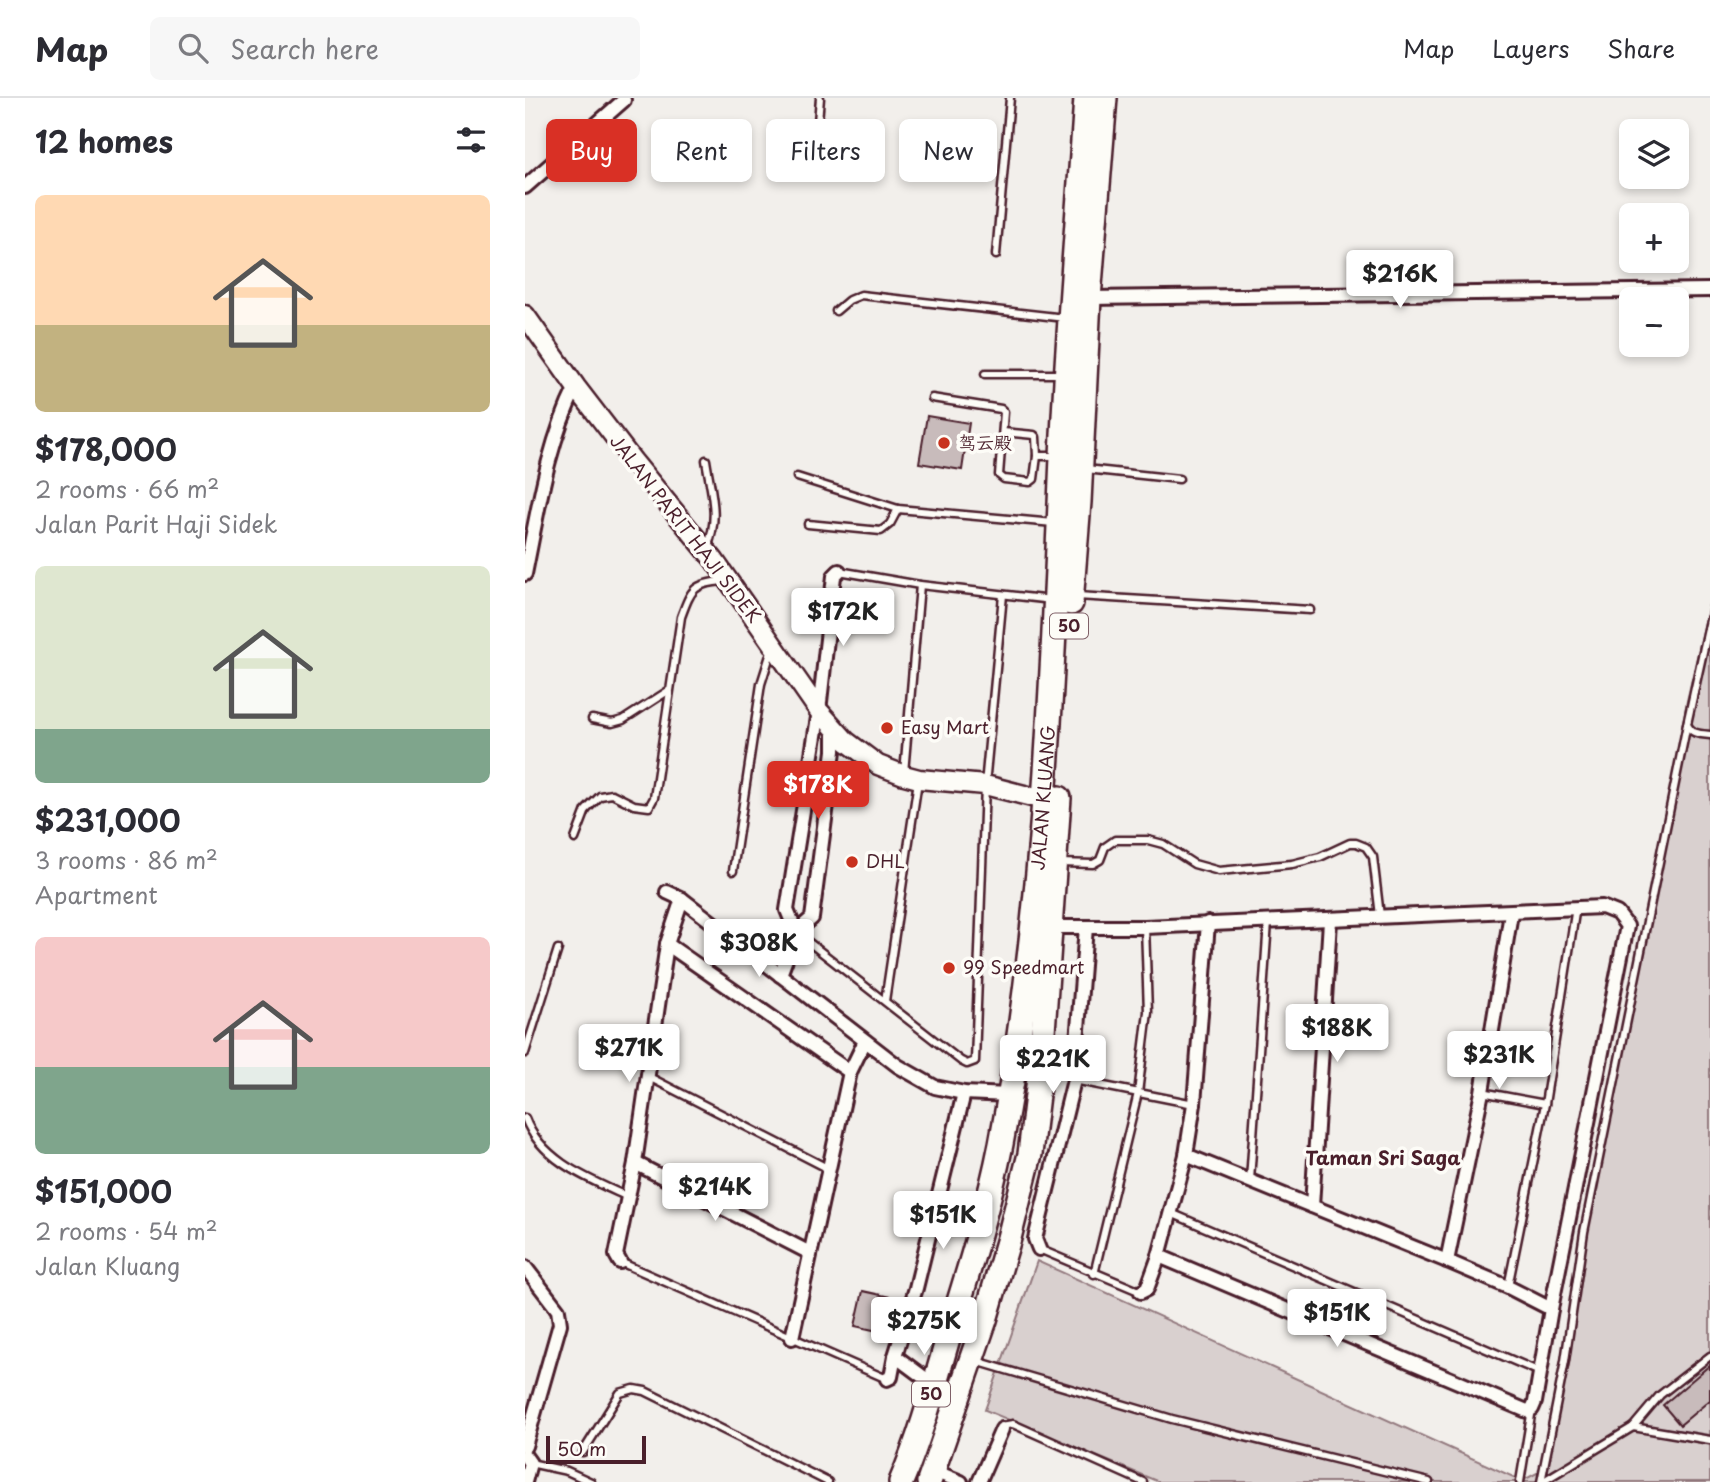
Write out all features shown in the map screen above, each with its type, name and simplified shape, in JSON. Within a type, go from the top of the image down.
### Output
[{"type":"highway","name":"JALAN KLUANG","points":[[901,1482],[934,1385],[1000,1149],[1026,974],[1064,598],[1059,523],[1071,463],[1065,374],[1086,98]]},
{"type":"highway","name":"JALAN KLUANG","points":[[932,1477],[955,1400],[985,1320],[1030,1154],[1041,1061],[1055,863],[1071,463],[1089,298],[1105,98]]},
{"type":"highway","points":[[1000,1149],[1006,1166],[1016,1171],[1030,1154]]},
{"type":"highway","points":[[958,1304],[971,1292],[976,1294],[983,1305],[985,1320]]},
{"type":"street","points":[[525,187],[624,100]]},
{"type":"street","points":[[1089,298],[1710,290]]},
{"type":"street","name":"JALAN PARIT HAJI SIDEK","points":[[525,315],[576,387],[706,550],[819,711],[853,747],[878,765],[911,777],[985,785],[1044,800]]},
{"type":"street","points":[[525,574],[548,461],[563,412],[576,387]]},
{"type":"street","points":[[796,932],[787,910],[819,711],[834,576],[839,571]]},
{"type":"street","points":[[780,975],[796,932],[812,918],[834,751],[834,727]]},
{"type":"street","points":[[667,892],[683,899],[898,1066],[935,1087],[964,1093],[1009,1095]]},
{"type":"street","points":[[620,1262],[616,1255],[635,1163],[667,944],[683,899]]},
{"type":"street","points":[[1050,927],[1145,928],[1208,923],[1511,913],[1576,907],[1602,907],[1617,913],[1627,926],[1532,1409],[1527,1411],[1159,1256]]},
{"type":"street","points":[[1447,1261],[1482,1093],[1511,913]]},
{"type":"street","points":[[1312,1206],[1330,920]]},
{"type":"street","points":[[1141,1292],[1147,1289],[1159,1256],[1186,1154],[1194,1104],[1208,923]]},
{"type":"street","points":[[1039,1250],[1035,1238],[1074,1080],[1086,927]]},
{"type":"street","points":[[667,944],[850,1072]]},
{"type":"street","points":[[792,1338],[850,1072],[865,1041]]},
{"type":"street","points":[[887,1380],[891,1377],[920,1276],[964,1093]]},
{"type":"street","points":[[1186,1154],[1447,1261],[1551,1309]]},
{"type":"street","points":[[635,1163],[810,1254]]},
{"type":"street","points":[[1018,1204],[1041,1213]]},
{"type":"street","points":[[525,1267],[558,1310],[560,1324],[525,1446]]},
{"type":"street","points":[[895,1356],[934,1385]]},
{"type":"street","points":[[979,1482],[1002,1429]]},
{"type":"street","points":[[525,1482],[528,1460]]},
{"type":"street","points":[[932,1477],[961,1482]]},
{"type":"lane","points":[[818,119],[820,98]]},
{"type":"lane","points":[[996,255],[1010,98]]},
{"type":"lane","points":[[836,311],[849,300],[861,295],[1071,319]]},
{"type":"lane","points":[[985,374],[1065,374]]},
{"type":"lane","points":[[932,398],[1001,409],[1004,412],[999,475],[1004,479],[1030,482],[1034,479],[1036,437],[1003,432]]},
{"type":"lane","points":[[1037,456],[1179,479]]},
{"type":"lane","points":[[706,460],[715,515],[706,550]]},
{"type":"lane","points":[[797,477],[898,509],[1059,523]]},
{"type":"lane","points":[[808,524],[881,531],[890,524],[898,509]]},
{"type":"lane","points":[[839,571],[920,585],[1003,595],[1310,610]]},
{"type":"lane","points":[[575,839],[586,810],[600,796],[612,794],[633,805],[649,807],[654,798],[681,617],[691,591],[705,582],[729,581]]},
{"type":"lane","points":[[885,1001],[911,777],[920,585]]},
{"type":"lane","points":[[796,932],[961,1061],[967,1064],[975,1061],[985,785],[1003,595]]},
{"type":"lane","points":[[1541,1482],[1565,1361],[1584,1233],[1710,620]]},
{"type":"lane","points":[[733,871],[761,684],[773,644]]},
{"type":"lane","points":[[592,719],[612,723],[623,720],[668,691]]},
{"type":"lane","points":[[1687,724],[1696,734],[1710,735]]},
{"type":"lane","points":[[1055,863],[1093,864],[1100,860],[1105,847],[1115,840],[1148,840],[1163,844],[1194,864],[1219,871],[1292,864],[1356,843],[1366,846],[1373,857],[1380,918]]},
{"type":"lane","points":[[1508,1287],[1545,1104],[1576,907]]},
{"type":"lane","points":[[1250,1180],[1268,922]]},
{"type":"lane","points":[[1094,1274],[1138,1093],[1148,1012],[1145,928]]},
{"type":"lane","points":[[525,1053],[558,949]]},
{"type":"lane","points":[[647,1077],[829,1169]]},
{"type":"lane","points":[[1074,1080],[1194,1104]]},
{"type":"lane","points":[[1482,1093],[1545,1104]]},
{"type":"lane","points":[[525,1118],[530,1131],[549,1153],[586,1177],[628,1197]]},
{"type":"lane","points":[[1171,1213],[1540,1371]]},
{"type":"lane","points":[[1039,1250],[1141,1292]]},
{"type":"lane","points":[[620,1262],[887,1380]]},
{"type":"lane","points":[[1541,1482],[1633,1427],[1660,1395],[1710,1356]]},
{"type":"lane","points":[[971,1359],[1172,1419],[1429,1482]]},
{"type":"lane","points":[[583,1452],[621,1393],[633,1389],[645,1391],[828,1482]]},
{"type":"lane","points":[[1520,1482],[1532,1409]]},
{"type":"lane","points":[[1002,1429],[1013,1424],[1143,1482]]},
{"type":"lane","points":[[1633,1427],[1710,1440]]},
{"type":"lane","points":[[528,1460],[567,1471],[591,1482]]},
{"type":"shaded area","points":[[1710,600],[1710,1482],[1159,1482],[985,1410],[1037,1261],[1522,1481],[1541,1471],[1687,701]]},
{"type":"building","name":"驾云殿","points":[[927,416],[969,423],[962,470],[919,463]]},
{"type":"building","points":[[863,1291],[895,1298],[887,1333],[855,1326]]},
{"type":"building","points":[[1710,1365],[1710,1400],[1680,1425],[1663,1405]]},
{"type":"place","name":"驾云殿","points":[[944,443]]},
{"type":"place","name":"Easy Mart","points":[[887,728]]},
{"type":"place","name":"DHL","points":[[852,862]]},
{"type":"place","name":"99 Speedmart","points":[[949,968]]},
{"type":"district","name":"Taman Sri Saga","points":[[1383,1158]]}]
